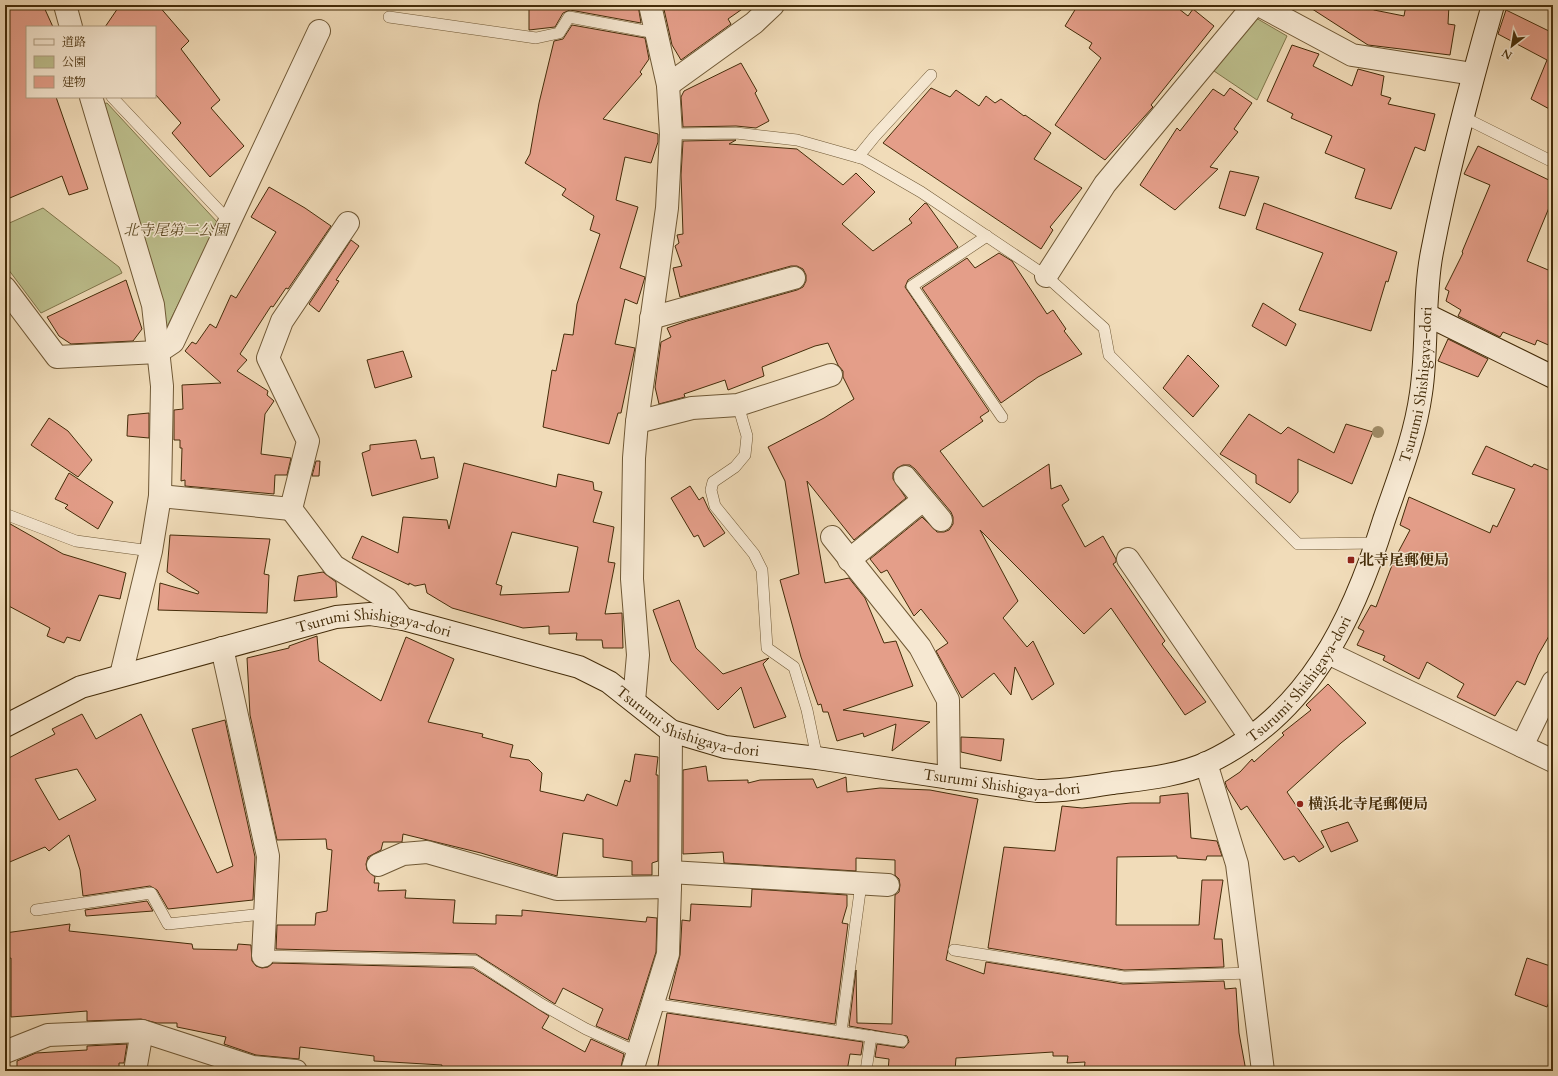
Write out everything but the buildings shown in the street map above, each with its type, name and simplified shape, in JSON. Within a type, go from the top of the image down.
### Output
[{"type":"street","points":[[65,5],[71,26]]},
{"type":"street","points":[[634,702],[638,655],[632,579],[634,458],[637,422],[667,208],[671,134],[668,85],[650,5]]},
{"type":"street","points":[[668,85],[754,23],[773,5]]},
{"type":"street","points":[[1046,276],[1105,184],[1254,5]]},
{"type":"street","points":[[1259,5],[1352,55],[1473,74]]},
{"type":"street","name":"Tsurumi Shishigaya-dori","points":[[5,726],[81,686],[336,617],[370,614],[403,619],[579,667],[609,682],[671,731],[725,748],[817,758],[1037,791],[1056,791],[1159,777],[1206,763],[1250,737],[1275,717],[1298,694],[1328,653],[1356,601],[1377,543],[1415,424],[1421,392],[1427,315],[1427,284],[1432,253],[1473,74],[1493,5]]},
{"type":"street","points":[[5,288],[57,357],[158,352],[173,342],[319,31]]},
{"type":"street","points":[[91,98],[152,305],[162,386],[160,496],[151,551],[121,675]]},
{"type":"street","points":[[292,509],[308,441],[268,358],[282,321],[348,223]]},
{"type":"street","points":[[651,318],[794,278]]},
{"type":"street","points":[[1427,315],[1553,377]]},
{"type":"street","points":[[637,422],[692,408],[738,405],[831,376]]},
{"type":"street","points":[[906,477],[923,500],[941,520]]},
{"type":"street","points":[[160,496],[292,509],[334,566],[388,599],[403,619]]},
{"type":"street","points":[[849,560],[923,500]]},
{"type":"street","points":[[832,537],[920,647],[948,700],[949,778]]},
{"type":"street","points":[[1128,560],[1250,737]]},
{"type":"street","points":[[222,648],[268,856],[263,956]]},
{"type":"street","points":[[1328,653],[1553,761]]},
{"type":"street","points":[[1522,746],[1553,682]]},
{"type":"street","points":[[635,1062],[668,954],[671,731]]},
{"type":"street","points":[[1206,763],[1237,864],[1263,1071]]},
{"type":"street","points":[[378,864],[404,854],[427,852],[557,889],[670,880],[888,885]]},
{"type":"street","points":[[135,1071],[142,1031]]},
{"type":"street","points":[[5,1052],[48,1035],[142,1031],[253,1067],[296,1071]]},
{"type":"lane","points":[[389,17],[536,38],[559,33],[569,17],[656,33]]},
{"type":"lane","points":[[858,157],[930,75]]},
{"type":"lane","points":[[113,98],[229,221]]},
{"type":"lane","points":[[1463,117],[1553,162]]},
{"type":"lane","points":[[671,134],[736,133],[797,140],[864,159],[921,192],[1046,276],[1104,328],[1110,355],[1298,544],[1377,543]]},
{"type":"lane","points":[[987,236],[912,286],[1002,417]]},
{"type":"lane","points":[[738,405],[747,436],[745,455],[734,467],[713,482],[711,490],[715,506],[754,554],[762,570],[767,648],[794,667],[807,710],[817,758]]},
{"type":"lane","points":[[5,514],[76,541],[151,551]]},
{"type":"lane","points":[[841,1032],[861,884]]},
{"type":"lane","points":[[36,910],[151,893],[168,924],[264,914]]},
{"type":"lane","points":[[954,950],[1124,977],[1250,973]]},
{"type":"lane","points":[[263,956],[475,961],[541,1004],[586,1029],[635,1062]]},
{"type":"lane","points":[[653,1004],[902,1040]]},
{"type":"lane","points":[[866,1071],[871,1036]]},
{"type":"green space","points":[[1256,18],[1287,36],[1257,100],[1214,71]]},
{"type":"green space","name":"北寺尾第二公園","points":[[107,103],[218,223],[164,333],[102,104]]},
{"type":"green space","points":[[43,208],[119,267],[122,273],[41,313],[5,265],[5,225]]},
{"type":"place","name":"北寺尾郵便局","points":[[1351,560]]},
{"type":"place","name":"横浜北寺尾郵便局","points":[[1300,804]]}]
